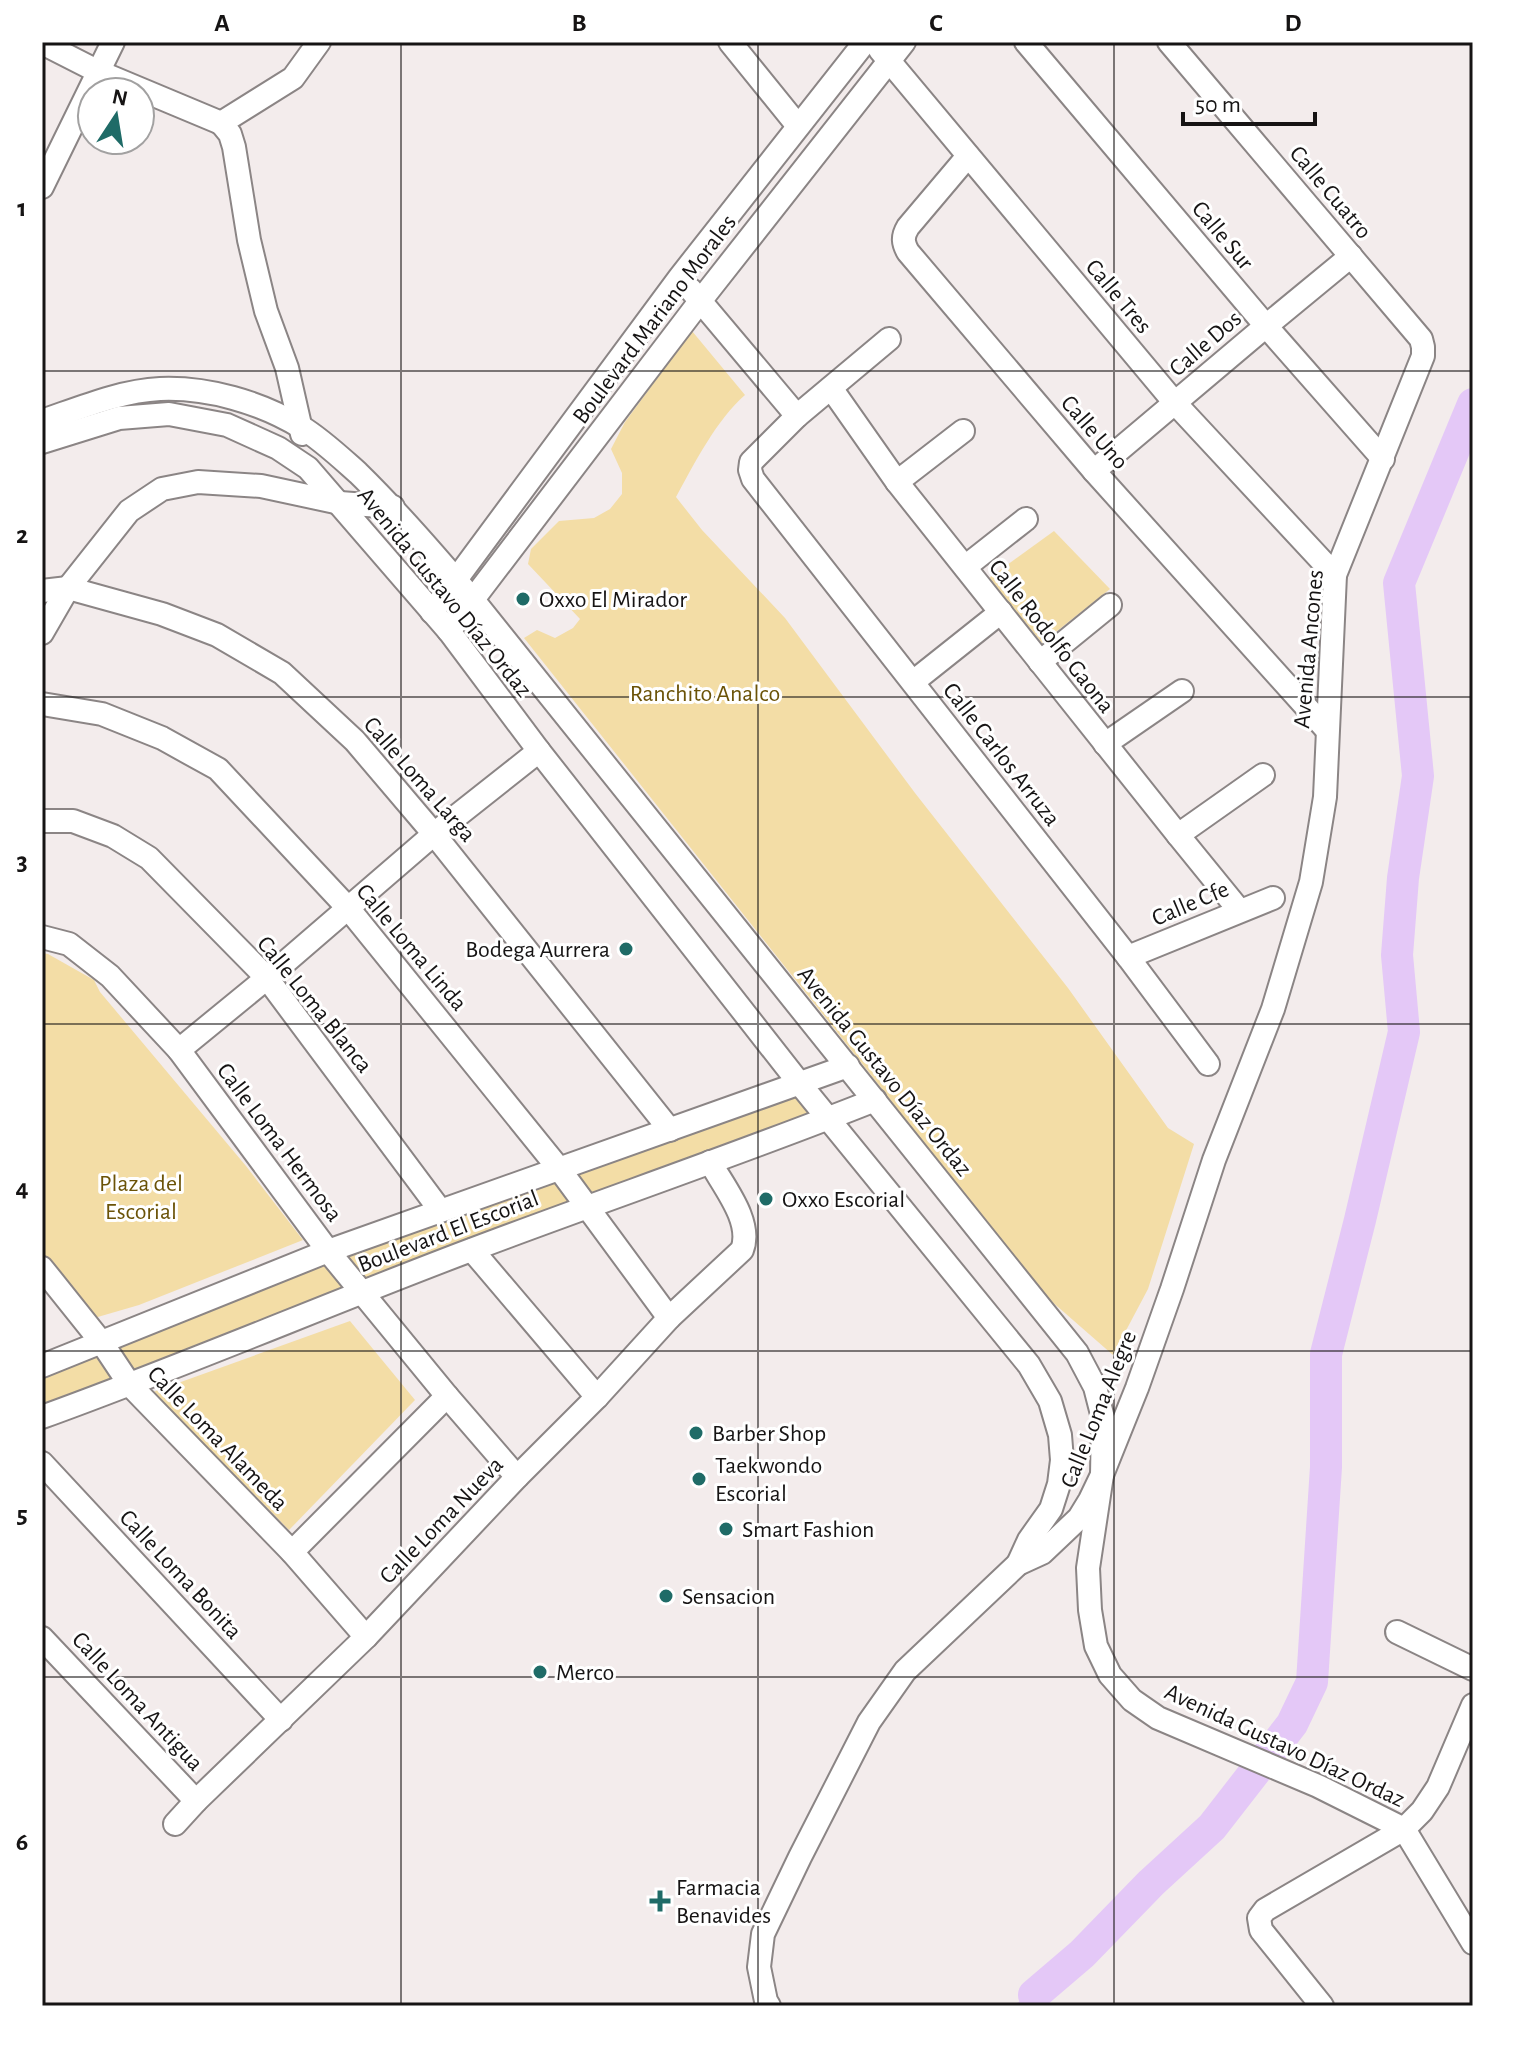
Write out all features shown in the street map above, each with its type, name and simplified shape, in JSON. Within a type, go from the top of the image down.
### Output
[{"type":"street","points":[[42,187],[113,42]]},
{"type":"street","points":[[221,123],[293,78],[319,42]]},
{"type":"street","points":[[730,42],[798,126]]},
{"type":"street","name":"Boulevard Mariano Morales","points":[[432,612],[680,277],[865,42]]},
{"type":"street","name":"Calle Tres","points":[[873,42],[1175,403],[1335,575]]},
{"type":"street","name":"Boulevard Mariano Morales","points":[[449,631],[701,300],[904,42]]},
{"type":"street","name":"Calle Sur","points":[[1026,42],[1383,459]]},
{"type":"street","name":"Calle Cuatro","points":[[1169,42],[1421,339]]},
{"type":"street","points":[[42,43],[99,72],[221,123],[230,134],[249,240],[263,297],[287,368],[308,468]]},
{"type":"street","name":"Calle Uno","points":[[968,156],[908,227],[904,235],[908,252],[1094,471],[1327,730]]},
{"type":"street","name":"Calle Dos","points":[[1094,471],[1351,256]]},
{"type":"street","points":[[680,277],[797,416],[889,339]]},
{"type":"street","name":"Avenida Ancones","points":[[1311,882],[1325,797],[1335,575],[1423,356],[1421,339]]},
{"type":"street","name":"Calle Rodolfo Gaona","points":[[831,388],[897,482],[1239,910]]},
{"type":"street","name":"Avenida Gustavo Díaz Ordaz","points":[[42,421],[117,396],[160,389],[206,392],[252,404],[301,427],[342,458],[393,507],[457,580],[1077,1353],[1095,1387],[1103,1418],[1102,1475],[1088,1568],[1096,1646],[1110,1675],[1132,1700],[1158,1718],[1318,1786],[1404,1829],[1473,1943]]},
{"type":"street","name":"Avenida Gustavo Díaz Ordaz","points":[[42,442],[119,418],[169,414],[227,425],[278,448],[308,468],[340,503],[449,631],[827,1119],[1029,1365],[1050,1401],[1060,1435],[1062,1460],[1051,1509],[1029,1540],[1018,1564]]},
{"type":"street","name":"Calle Carlos Arruza","points":[[797,416],[751,462],[753,479],[1128,957],[1208,1064]]},
{"type":"street","points":[[897,482],[963,431]]},
{"type":"street","points":[[42,633],[68,588],[129,511],[162,489],[198,482],[261,486],[340,503],[393,507]]},
{"type":"street","points":[[965,567],[1026,519]]},
{"type":"street","name":"Calle Loma Larga","points":[[42,591],[68,588],[162,614],[217,635],[282,673],[355,741],[434,834],[670,1130]]},
{"type":"street","points":[[1040,662],[1110,605]]},
{"type":"street","points":[[913,682],[1001,612]]},
{"type":"street","points":[[1105,744],[1182,691]]},
{"type":"street","name":"Calle Loma Linda","points":[[42,704],[102,714],[162,738],[218,769],[348,908],[560,1170],[669,1318]]},
{"type":"street","points":[[179,1050],[434,834],[539,751]]},
{"type":"street","points":[[1178,835],[1263,775]]},
{"type":"street","name":"Calle Loma Blanca","points":[[42,821],[73,821],[113,836],[149,858],[267,978],[440,1210]]},
{"type":"street","name":"Calle Loma Alegre","points":[[769,2006],[759,1967],[763,1934],[869,1722],[905,1671],[1018,1564],[1042,1553],[1079,1518],[1090,1500],[1142,1374],[1214,1160],[1273,1009],[1311,882]]},
{"type":"street","name":"Calle Cfe","points":[[1128,957],[1273,898]]},
{"type":"street","name":"Calle Loma Hermosa","points":[[42,937],[69,944],[110,976],[179,1050],[328,1251],[517,1477]]},
{"type":"street","name":"Boulevard El Escorial","points":[[42,1366],[328,1251],[848,1066]]},
{"type":"street","name":"Boulevard El Escorial","points":[[42,1417],[361,1292],[875,1100]]},
{"type":"street","name":"Calle Loma Nueva","points":[[175,1824],[366,1637],[669,1318],[742,1250],[745,1233],[742,1220],[710,1162]]},
{"type":"street","points":[[472,1250],[597,1397]]},
{"type":"street","name":"Calle Loma Alameda","points":[[42,1268],[102,1343],[130,1385],[292,1552],[366,1637]]},
{"type":"street","points":[[292,1552],[447,1396]]},
{"type":"street","name":"Calle Loma Bonita","points":[[42,1463],[281,1720]]},
{"type":"street","points":[[1397,1632],[1473,1669]]},
{"type":"street","name":"Calle Loma Antigua","points":[[42,1638],[196,1801]]},
{"type":"street","points":[[1322,2006],[1261,1930],[1259,1918],[1265,1910],[1404,1829],[1422,1811],[1438,1787],[1473,1705]]},
{"type":"green space","name":"Ranchito Analco","points":[[692,331],[745,395],[716,429],[676,497],[702,530],[785,618],[915,793],[1068,988],[1168,1128],[1194,1144],[1148,1289],[1113,1355],[1034,1286],[524,638],[537,630],[555,638],[573,628],[580,619],[528,564],[531,549],[559,521],[594,518],[610,509],[622,494],[622,473],[611,449],[625,422]]},
{"type":"green space","points":[[1054,531],[1110,589],[1042,643],[989,578]]},
{"type":"green space","name":"Plaza del Escorial","points":[[42,953],[94,980],[100,992],[246,1166],[303,1240],[139,1305],[84,1321],[42,1260]]},
{"type":"green space","points":[[799,1088],[825,1117],[587,1204],[563,1171]]},
{"type":"green space","points":[[560,1171],[586,1207],[362,1290],[330,1252]]},
{"type":"green space","points":[[328,1253],[359,1292],[130,1384],[103,1344]]},
{"type":"green space","points":[[350,1321],[415,1400],[289,1530],[153,1392]]},
{"type":"green space","points":[[101,1344],[128,1385],[42,1416],[42,1367]]},
{"type":"waterway","points":[[1034,1995],[1082,1954],[1151,1883],[1212,1827],[1292,1724],[1312,1682],[1326,1467],[1326,1354],[1404,1032],[1397,955],[1403,878],[1418,776],[1399,583],[1473,404]]},
{"type":"waterway","points":[[1017,2006],[1034,1995]]},
{"type":"place","name":"Oxxo El Mirador","points":[[523,599]]},
{"type":"place","name":"Bodega Aurrera","points":[[626,949]]},
{"type":"place","name":"Oxxo Escorial","points":[[766,1199]]},
{"type":"place","name":"Barber Shop","points":[[696,1433]]},
{"type":"place","name":"Taekwondo Escorial","points":[[699,1479]]},
{"type":"place","name":"Smart Fashion","points":[[726,1529]]},
{"type":"place","name":"Sensacion","points":[[666,1596]]},
{"type":"place","name":"Merco","points":[[540,1672]]},
{"type":"place","name":"Farmacia Benavides","points":[[660,1901]]}]
